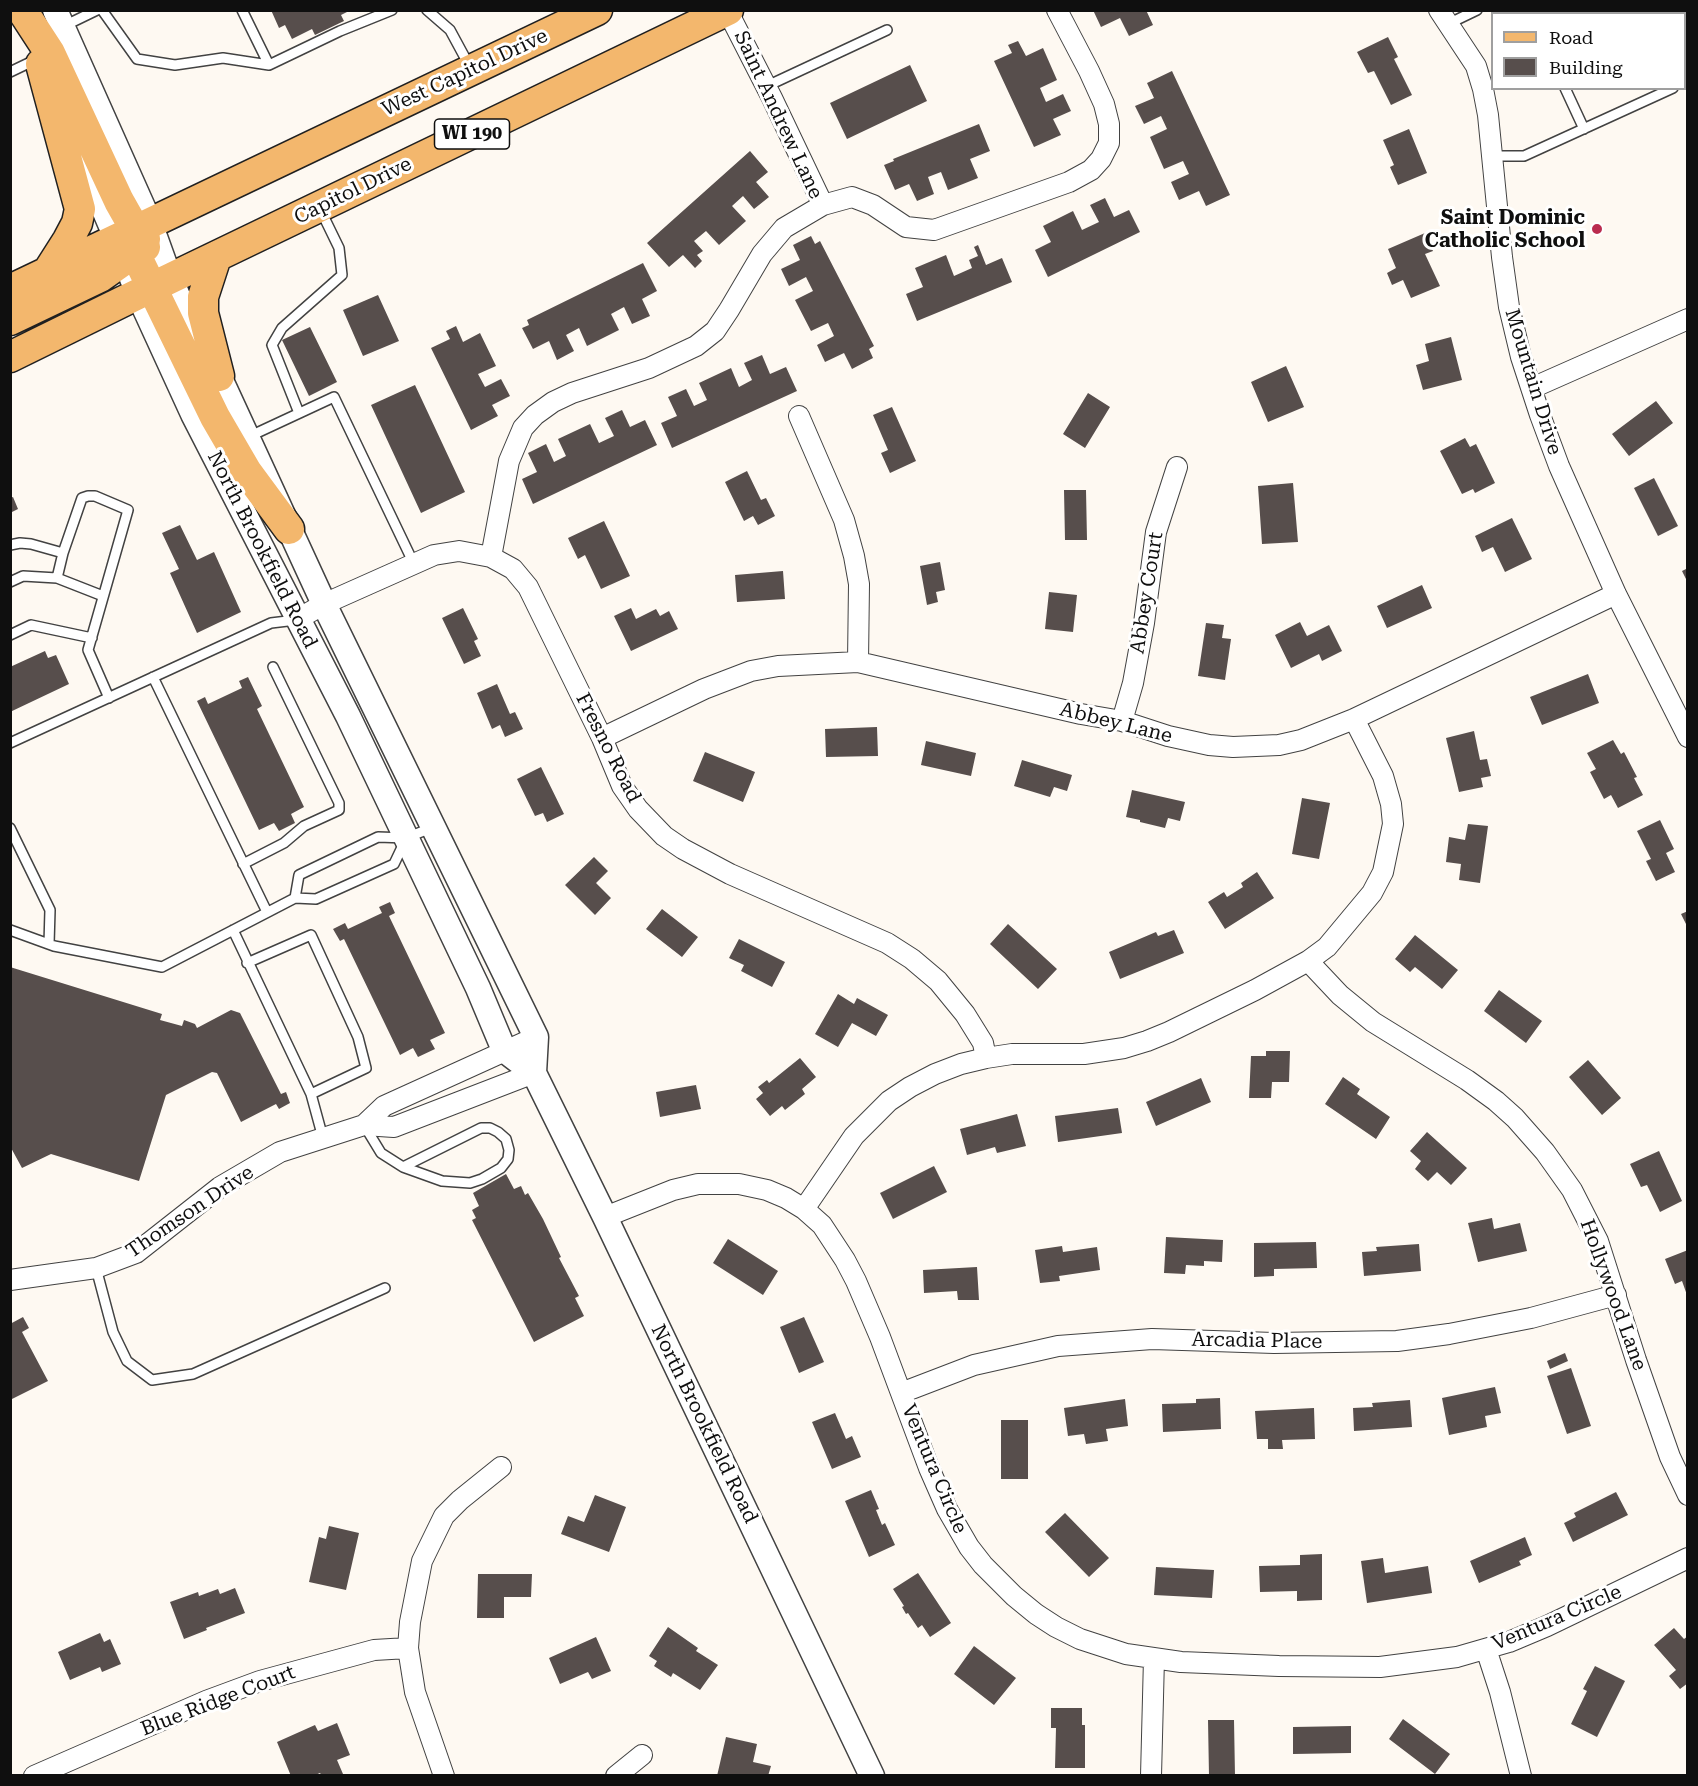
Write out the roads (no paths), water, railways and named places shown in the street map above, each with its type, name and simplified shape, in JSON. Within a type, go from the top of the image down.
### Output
[{"type":"main road","points":[[22,10],[50,52],[119,201],[153,286],[214,417],[247,472],[289,529]]},
{"type":"main road","name":"West Capitol Drive","points":[[134,242],[366,120],[597,10]]},
{"type":"main road","name":"Capitol Drive","points":[[10,357],[727,11]]},
{"type":"main road","points":[[39,61],[80,209],[77,223],[47,273]]},
{"type":"main road","points":[[10,320],[100,277],[134,242]]},
{"type":"main road","name":"WI 190","points":[[10,290],[47,273],[134,242]]},
{"type":"main road","points":[[216,257],[203,297],[203,313],[219,376]]},
{"type":"street","points":[[16,10],[39,61],[134,242]]},
{"type":"street","points":[[823,205],[852,197],[873,205],[906,227],[934,230],[1069,182],[1091,170],[1101,159],[1109,143],[1110,124],[1089,71],[1057,10]]},
{"type":"street","name":"Saint Andrew Lane","points":[[491,557],[509,461],[523,428],[554,402],[572,393],[649,368],[696,346],[715,331],[762,254],[784,228],[823,205],[727,11]]},
{"type":"street","name":"Mountain Drive","points":[[1444,17],[1476,66],[1488,115],[1502,258],[1509,307],[1521,357],[1558,466],[1616,594],[1688,737]]},
{"type":"street","points":[[58,19],[134,242]]},
{"type":"street","name":"North Brookfield Road","points":[[153,286],[182,306],[219,376],[324,604],[536,1036],[534,1073]]},
{"type":"street","name":"North Brookfield Road","points":[[153,286],[192,414],[348,716],[478,988],[504,1050],[534,1073],[872,1776]]},
{"type":"street","points":[[1532,388],[1688,319]]},
{"type":"street","points":[[799,416],[844,520],[854,555],[859,584],[858,662]]},
{"type":"street","name":"Abbey Court","points":[[1122,721],[1133,683],[1144,623],[1156,532],[1178,467]]},
{"type":"street","name":"Fresno Road","points":[[298,619],[324,604],[434,555],[459,551],[491,557],[513,569],[528,587],[602,738],[622,786],[638,809],[664,836],[730,874],[867,933],[912,959],[938,981],[965,1014],[983,1042],[986,1058]]},
{"type":"street","name":"Abbey Lane","points":[[602,738],[704,689],[751,671],[778,666],[858,662],[1082,714],[1122,721],[1168,736],[1233,747],[1279,745],[1301,740],[1354,718],[1616,594]]},
{"type":"street","points":[[804,1209],[854,1136],[889,1101],[935,1074],[961,1064],[1012,1054],[1084,1054],[1125,1048],[1169,1032],[1308,961],[1340,933],[1372,893],[1383,872],[1394,824],[1383,776],[1354,718]]},
{"type":"street","name":"Hollywood Lane","points":[[1308,961],[1340,995],[1372,1022],[1467,1080],[1515,1118],[1545,1152],[1572,1190],[1598,1241],[1644,1382],[1671,1457],[1688,1495]]},
{"type":"street","name":"Thomson Drive","points":[[364,1125],[384,1106],[536,1036]]},
{"type":"street","name":"Thomson Drive","points":[[10,1280],[96,1268],[136,1253],[220,1187],[280,1152],[364,1125],[394,1127],[534,1073]]},
{"type":"street","name":"Ventura Circle","points":[[605,1217],[674,1190],[698,1184],[739,1184],[767,1190],[804,1209],[822,1225],[845,1260],[872,1318],[929,1468],[957,1530],[983,1565],[1014,1596],[1056,1627],[1080,1639],[1126,1654],[1181,1662],[1380,1667],[1457,1657],[1509,1642],[1547,1626],[1688,1558]]},
{"type":"street","name":"Arcadia Place","points":[[901,1393],[975,1365],[1058,1346],[1152,1339],[1274,1343],[1398,1341],[1531,1318],[1616,1295]]},
{"type":"street","points":[[444,1776],[415,1692],[408,1648],[410,1622],[422,1561],[444,1516],[501,1467]]},
{"type":"street","name":"Blue Ridge Court","points":[[34,1776],[206,1701],[261,1681],[374,1650],[408,1648]]},
{"type":"street","points":[[1486,1649],[1500,1692],[1521,1776]]},
{"type":"street","points":[[1151,1776],[1154,1658]]},
{"type":"street","points":[[616,1776],[642,1755]]},
{"type":"lane","points":[[58,19],[97,10]]},
{"type":"lane","points":[[102,10],[137,59],[175,65],[223,58],[269,65],[392,10]]},
{"type":"lane","points":[[242,10],[269,65]]},
{"type":"lane","points":[[427,10],[450,30],[471,69]]},
{"type":"lane","points":[[1444,17],[1477,10]]},
{"type":"lane","points":[[766,86],[887,30]]},
{"type":"lane","points":[[10,72],[39,61]]},
{"type":"lane","points":[[1566,90],[1584,129]]},
{"type":"lane","points":[[1492,156],[1524,156],[1669,90]]},
{"type":"lane","points":[[299,413],[272,345],[282,328],[342,275],[339,248],[319,207]]},
{"type":"lane","points":[[247,437],[334,397],[414,564]]},
{"type":"lane","points":[[57,578],[82,498],[88,495],[94,496],[128,510],[88,650],[110,698]]},
{"type":"lane","points":[[10,545],[31,544],[63,554]]},
{"type":"lane","points":[[10,582],[23,576],[57,578],[103,596]]},
{"type":"lane","points":[[10,743],[271,623],[298,619]]},
{"type":"lane","points":[[10,635],[31,625],[92,638]]},
{"type":"lane","points":[[243,864],[284,843],[304,826],[339,810],[339,803],[273,667]]},
{"type":"lane","points":[[153,678],[267,912]]},
{"type":"lane","points":[[295,898],[299,875],[378,837],[406,838],[434,827]]},
{"type":"lane","points":[[10,828],[50,910],[49,944]]},
{"type":"lane","points":[[10,930],[49,944],[162,967],[295,898],[316,899],[394,864],[406,838]]},
{"type":"lane","points":[[233,930],[310,1094],[323,1138]]},
{"type":"lane","points":[[247,963],[311,934],[358,1037],[366,1068],[310,1094]]},
{"type":"lane","points":[[364,1125],[381,1153],[403,1167],[442,1181],[470,1183],[501,1168],[507,1159],[509,1150],[506,1139],[498,1132],[490,1128],[481,1128],[403,1167]]},
{"type":"lane","points":[[96,1268],[112,1332],[127,1361],[152,1380],[193,1374],[385,1288]]},
{"type":"place","name":"Saint Dominic Catholic School","points":[[1597,229]]}]
